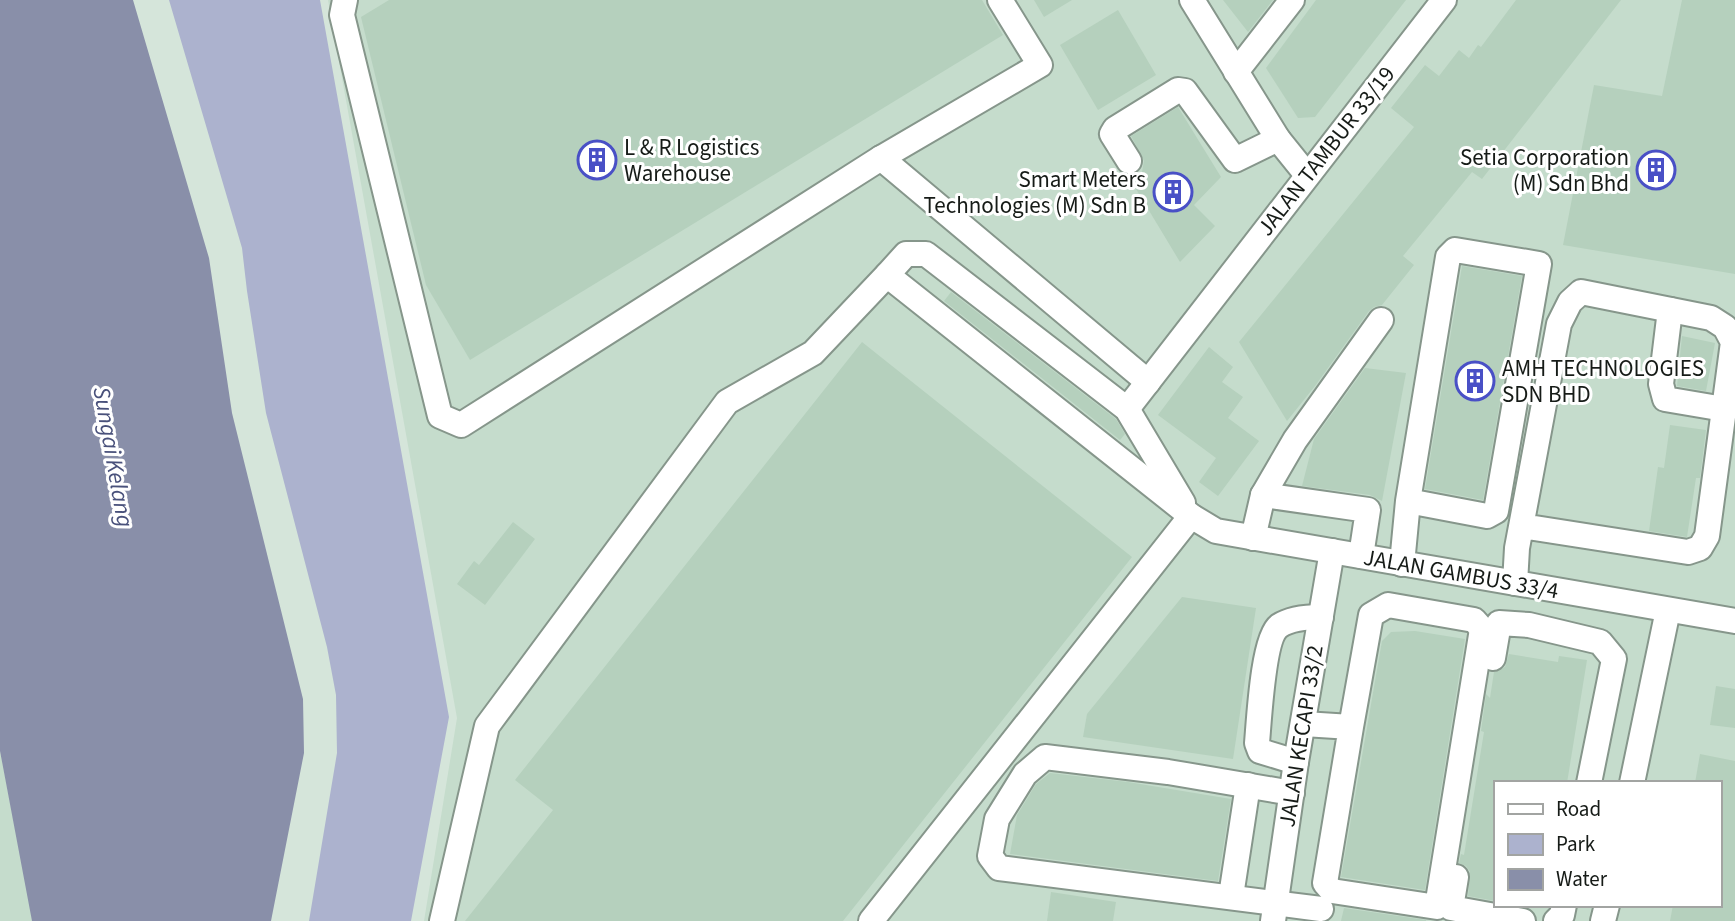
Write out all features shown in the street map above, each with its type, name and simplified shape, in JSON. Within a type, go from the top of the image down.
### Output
[{"type":"street","points":[[345,0],[342,15],[440,416],[461,425],[881,158],[1040,65],[1000,0]]},
{"type":"street","points":[[1192,0],[1278,138],[1307,175]]},
{"type":"street","points":[[1236,72],[1292,0]]},
{"type":"street","name":"JALAN TAMBUR 33/19","points":[[1127,409],[1444,0]]},
{"type":"street","points":[[1129,161],[1112,134],[1115,129],[1178,90],[1185,91],[1235,160],[1278,138]]},
{"type":"street","points":[[881,158],[1148,382]]},
{"type":"street","points":[[1402,564],[1408,501],[1448,257],[1455,250],[1539,264],[1496,511],[1487,516],[1408,501]]},
{"type":"street","points":[[442,921],[487,726],[727,402],[813,353],[906,254],[926,254],[1127,409],[1191,516],[871,921]]},
{"type":"street","name":"JALAN GAMBUS 33/4","points":[[887,275],[1191,516],[1216,531],[1735,621]]},
{"type":"street","points":[[1522,526],[1688,552],[1700,548],[1707,536],[1733,342],[1726,327],[1711,318],[1581,292],[1570,302],[1559,324],[1517,548],[1526,585],[1529,625]]},
{"type":"street","points":[[1670,310],[1661,383],[1665,399],[1724,409]]},
{"type":"street","points":[[1253,538],[1263,495],[1296,440],[1381,320]]},
{"type":"street","points":[[1263,495],[1368,510],[1361,556]]},
{"type":"street","name":"JALAN KECAPI 33/2","points":[[1274,911],[1332,551]]},
{"type":"street","points":[[1388,605],[1474,620],[1482,629],[1437,907],[1332,891],[1325,883],[1351,727],[1371,615],[1388,605]]},
{"type":"street","points":[[1632,781],[1668,610]]},
{"type":"street","points":[[1296,762],[1260,751],[1257,743],[1268,644],[1278,627],[1304,617],[1321,617]]},
{"type":"street","points":[[1523,921],[1451,908],[1499,624],[1529,625],[1600,642],[1614,659],[1589,781]]},
{"type":"street","points":[[1304,724],[1351,727]]},
{"type":"street","points":[[1292,793],[1168,772],[1045,757],[1025,774],[997,819],[990,856],[999,868],[1231,896],[1274,911],[1320,915],[1334,908],[1424,921]]},
{"type":"street","points":[[1231,896],[1248,786]]},
{"type":"shaded area","points":[[328,0],[1735,0],[1735,921],[424,921],[457,718]]},
{"type":"shaded area","points":[[0,751],[31,910],[32,921],[0,921]]},
{"type":"green space","points":[[169,0],[320,0],[449,717],[411,921],[309,921],[337,753],[336,695],[327,647],[266,413],[242,248]]},
{"type":"water","name":"Sungai Kelang","points":[[0,0],[133,0],[209,258],[232,413],[303,699],[304,753],[271,921],[32,921],[0,751]]},
{"type":"building","name":"L & R Logistics Warehouse","points":[[389,0],[982,0],[1003,35],[470,360],[426,285],[361,17]]},
{"type":"building","points":[[1034,0],[1072,0],[1044,17]]},
{"type":"building","points":[[1223,0],[1273,0],[1248,32]]},
{"type":"building","points":[[1316,0],[1406,0],[1315,117],[1298,118],[1266,68]]},
{"type":"building","points":[[1516,0],[1621,0],[1482,179],[1472,172],[1403,256],[1414,265],[1382,305],[1369,311],[1287,421],[1239,342],[1414,127],[1391,108],[1425,65],[1439,76],[1459,50],[1469,58],[1478,45],[1481,47]]},
{"type":"building","name":"Setia Corporation (M) Sdn Bhd","points":[[1682,0],[1735,0],[1735,274],[1563,245],[1594,85],[1662,96]]},
{"type":"building","points":[[1118,10],[1156,75],[1098,110],[1060,45]]},
{"type":"building","name":"Smart Meters Technologies (M) Sdn B","points":[[1178,107],[1221,177],[1194,205],[1215,226],[1180,262],[1130,179],[1142,172],[1144,161],[1131,136]]},
{"type":"building","name":"AMH TECHNOLOGIES SDN BHD","points":[[1462,266],[1522,276],[1483,500],[1425,489]]},
{"type":"building","points":[[951,292],[1116,419],[1125,434],[1120,440],[944,301]]},
{"type":"building","points":[[1682,336],[1715,343],[1706,391],[1677,386]]},
{"type":"building","points":[[862,342],[1132,557],[843,921],[465,921],[553,810],[515,780]]},
{"type":"building","points":[[1209,347],[1233,367],[1222,382],[1243,397],[1228,418],[1259,441],[1218,496],[1199,482],[1216,458],[1158,415]]},
{"type":"building","points":[[1365,368],[1406,373],[1382,501],[1370,495],[1302,486],[1314,439]]},
{"type":"building","points":[[1670,425],[1706,430],[1700,478],[1696,478],[1687,537],[1649,531],[1658,467],[1664,468]]},
{"type":"building","points":[[513,522],[535,539],[485,605],[457,584],[474,561],[479,565]]},
{"type":"building","points":[[1182,597],[1256,608],[1233,759],[1083,737],[1087,714]]},
{"type":"building","points":[[1415,631],[1465,639],[1425,890],[1341,877],[1382,641],[1391,632]]},
{"type":"building","points":[[1509,654],[1558,662],[1559,656],[1587,660],[1567,781],[1494,781],[1494,901],[1468,896],[1470,872],[1466,866],[1459,863],[1461,854],[1464,855],[1484,732],[1481,731],[1486,694],[1490,698],[1494,672],[1505,667]]},
{"type":"building","points":[[1716,686],[1735,689],[1735,728],[1710,725]]},
{"type":"building","points":[[1700,754],[1735,761],[1735,921],[1670,921],[1673,907],[1721,907],[1721,781],[1695,781]]},
{"type":"building","points":[[1050,773],[1128,782],[1231,799],[1218,881],[1010,854],[1017,815],[1036,784]]},
{"type":"building","points":[[1051,892],[1116,902],[1113,921],[1047,921]]},
{"type":"building","points":[[1344,908],[1426,920],[1426,921],[1341,921]]},
{"type":"place","name":"L & R Logistics Warehouse","points":[[597,160]]},
{"type":"place","name":"Setia Corporation (M) Sdn Bhd","points":[[1656,170]]},
{"type":"place","name":"Smart Meters Technologies (M) Sdn B","points":[[1173,192]]},
{"type":"place","name":"AMH TECHNOLOGIES SDN BHD","points":[[1475,381]]}]
